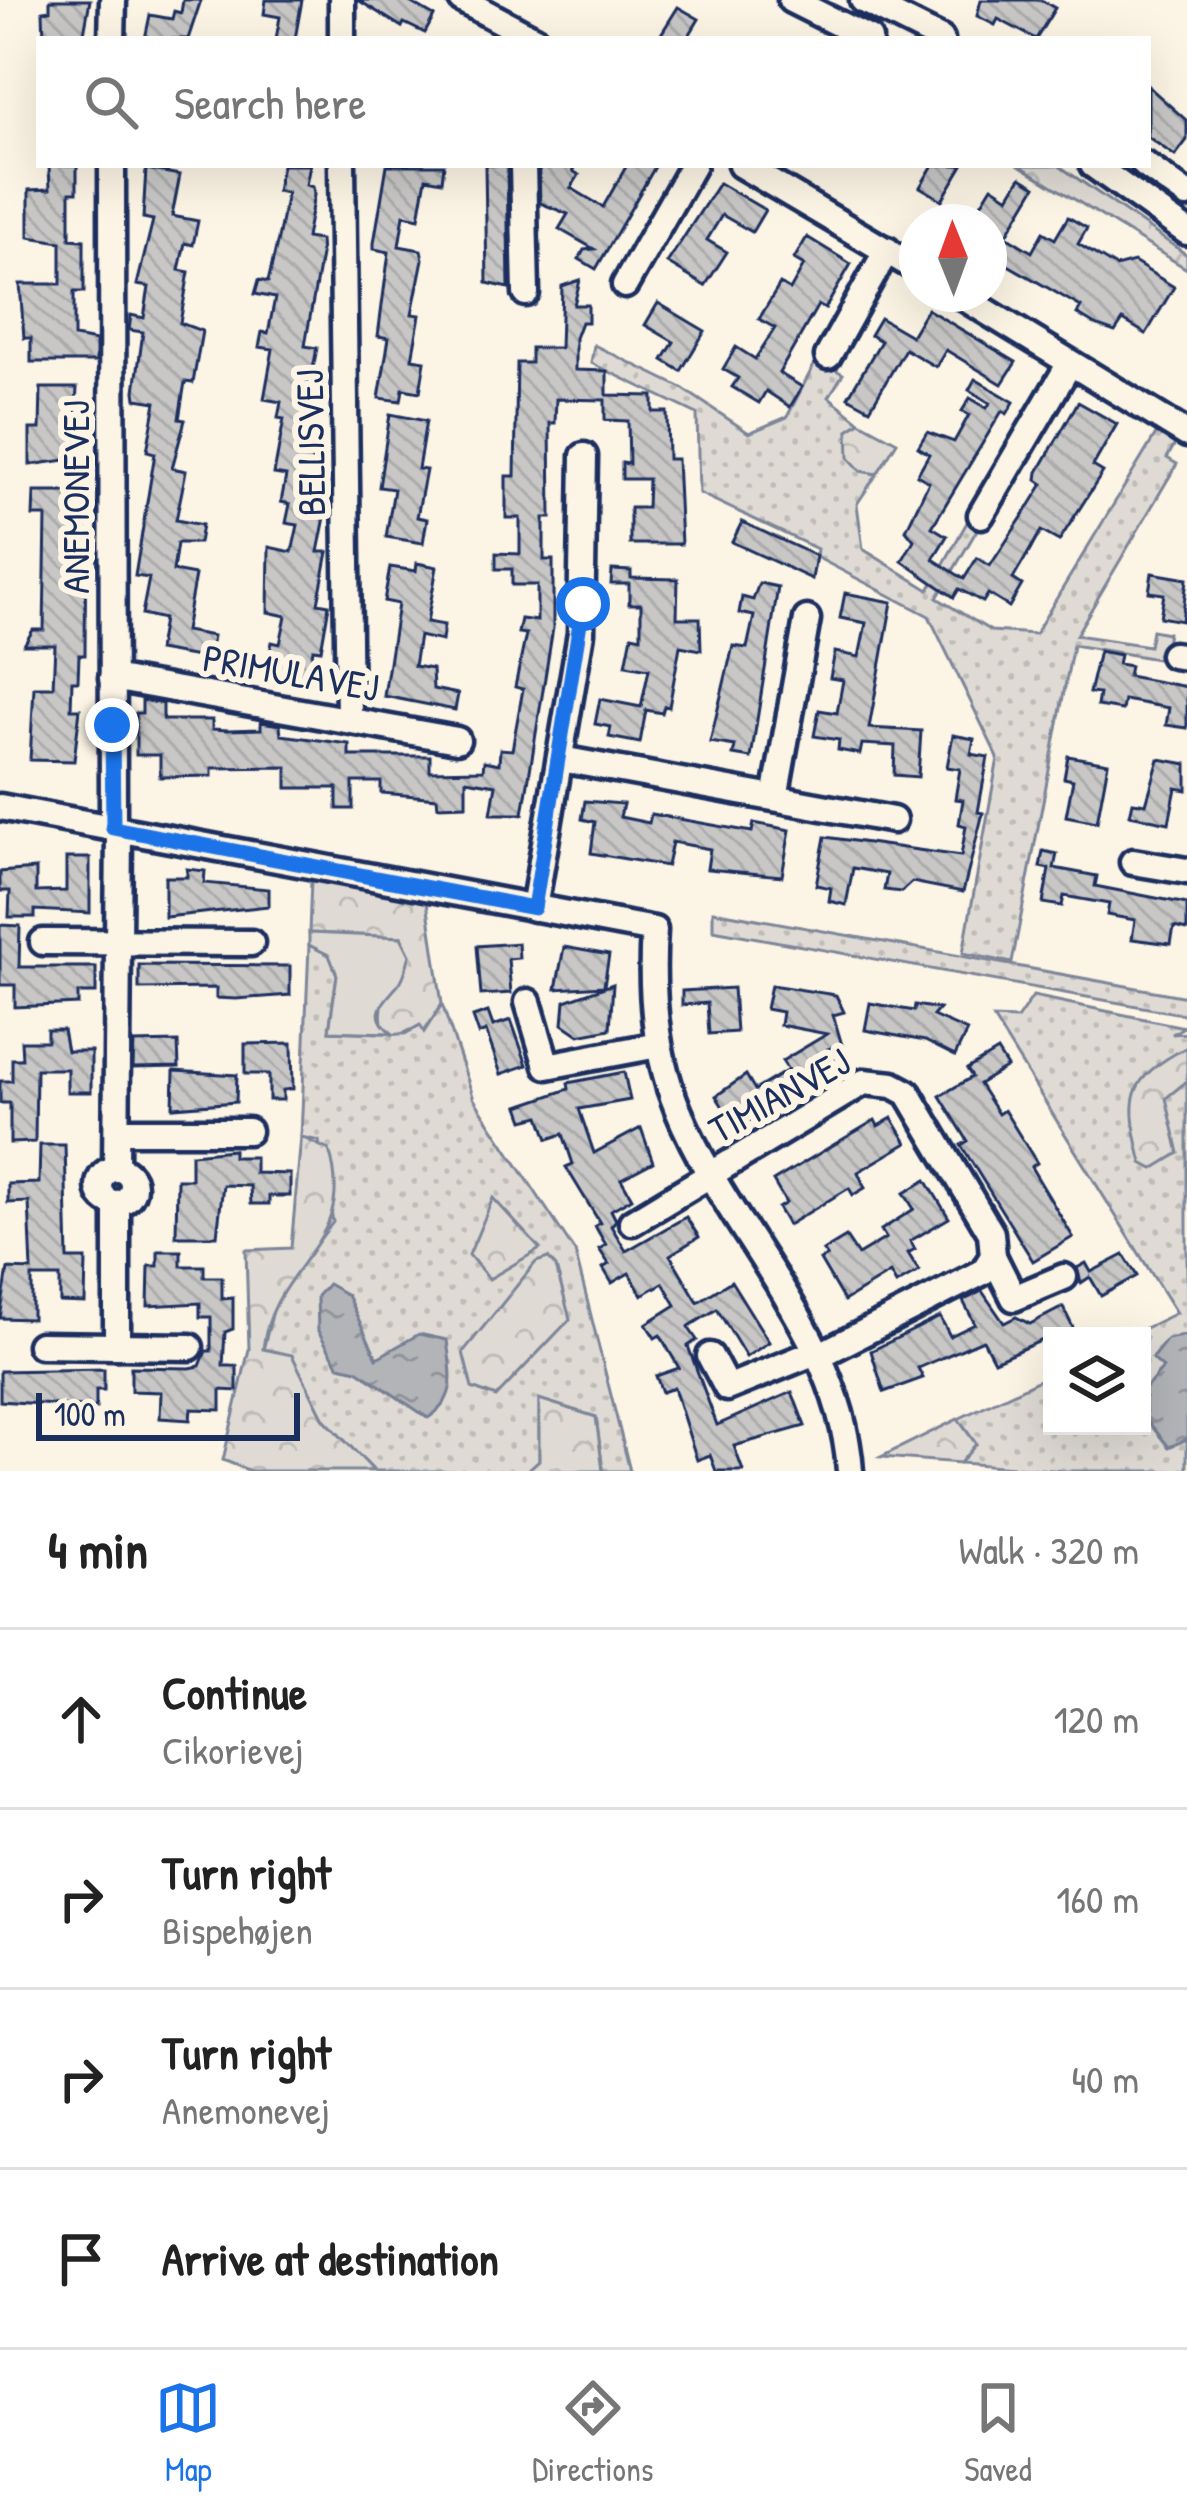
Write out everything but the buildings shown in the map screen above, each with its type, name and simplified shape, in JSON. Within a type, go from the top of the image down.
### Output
[{"type":"street","points":[[112,0],[112,36]]},
{"type":"street","points":[[342,0],[342,36]]},
{"type":"street","points":[[462,0],[529,36]]},
{"type":"street","points":[[791,0],[863,36]]},
{"type":"street","points":[[863,0],[935,36]]},
{"type":"street","name":"ANEMONEVEJ","points":[[112,168],[117,1131],[116,1168],[106,1172],[98,1186],[102,1197],[117,1204],[117,1346]]},
{"type":"street","name":"BELLISVEJ","points":[[342,168],[349,719]]},
{"type":"street","points":[[523,168],[526,293]]},
{"type":"street","points":[[625,285],[691,168]]},
{"type":"street","points":[[746,168],[899,257]]},
{"type":"street","points":[[1098,168],[1187,232]]},
{"type":"street","points":[[1148,168],[1187,194]]},
{"type":"street","points":[[828,356],[887,250]]},
{"type":"street","points":[[987,312],[1187,434]]},
{"type":"street","points":[[981,515],[1070,363]]},
{"type":"street","points":[[534,908],[582,618],[584,456]]},
{"type":"street","points":[[775,798],[807,619]]},
{"type":"street","name":"PRIMULAVEJ","points":[[112,678],[457,740]]},
{"type":"street","points":[[561,759],[893,820]]},
{"type":"street","points":[[0,807],[654,930],[652,995],[658,1045],[676,1105],[817,1354],[840,1414],[850,1471]]},
{"type":"street","points":[[1133,862],[1187,872]]},
{"type":"street","points":[[43,942],[251,943]]},
{"type":"street","points":[[528,1002],[547,1066],[658,1045]]},
{"type":"street","name":"TIMIANVEJ","points":[[711,1173],[864,1082],[893,1085],[908,1094],[991,1233],[993,1256],[1015,1298],[1064,1277]]},
{"type":"street","points":[[117,1131],[248,1132]]},
{"type":"street","points":[[632,1222],[711,1173]]},
{"type":"street","points":[[710,1356],[727,1388],[817,1354],[983,1272],[993,1256]]},
{"type":"street","points":[[40,1346],[190,1347]]},
{"type":"green space","points":[[1024,168],[1062,168],[1187,255],[1187,269]]},
{"type":"green space","points":[[594,345],[682,388],[749,433],[787,417],[817,359],[843,374],[829,397],[860,422],[848,430],[861,471],[877,474],[857,504],[863,549],[929,590],[970,517],[981,523],[937,598],[991,631],[1035,634],[1161,426],[1179,437],[1167,458],[1177,464],[1076,635],[1149,646],[1152,630],[1168,633],[1163,660],[1073,645],[1012,963],[963,953],[998,758],[929,616],[816,557],[817,549],[699,493],[697,414],[591,363]]},
{"type":"green space","points":[[860,422],[897,442],[877,474],[861,471],[849,458],[848,430]]},
{"type":"green space","points":[[311,879],[427,902],[442,1004],[424,1032],[420,1025],[399,1034],[387,1032],[382,1022],[386,987],[401,937],[309,933]]},
{"type":"green space","points":[[713,911],[1187,997],[1187,1015],[713,930]]},
{"type":"green space","points":[[309,933],[401,937],[410,955],[407,966],[379,1014],[392,1033],[329,1031],[337,975],[329,955],[309,945]]},
{"type":"green space","points":[[309,945],[329,955],[337,974],[329,1031],[405,1034],[421,1025],[424,1031],[442,1004],[474,1099],[575,1252],[630,1471],[603,1471],[596,1417],[539,1400],[539,1460],[527,1471],[374,1471],[324,1419],[307,1390],[263,1350],[277,1295],[333,1222],[319,1141],[301,1137]]},
{"type":"green space","points":[[1033,996],[1184,1027],[1172,1034],[1187,1033],[1187,1335],[1178,1336],[1152,1358],[1164,1368],[1151,1405],[1151,1327],[1147,1327],[1176,1313],[993,1018],[1017,1019]]},
{"type":"green space","points":[[1187,1047],[1187,1081],[1166,1098],[1179,1153],[1153,1169],[1142,1163],[1134,1122],[1135,1093],[1152,1070]]},
{"type":"green space","points":[[301,1137],[329,1150],[335,1182],[333,1209],[324,1232],[281,1295],[263,1349],[292,1355],[324,1419],[374,1471],[250,1471],[223,1460],[249,1349],[246,1250],[291,1248]]},
{"type":"green space","points":[[493,1198],[540,1249],[489,1279],[469,1255]]},
{"type":"green space","points":[[548,1258],[556,1267],[570,1319],[496,1397],[472,1388],[463,1352],[536,1262]]},
{"type":"green space","points":[[1043,1378],[1043,1435],[1151,1435],[1151,1425],[1168,1446],[1187,1439],[1187,1471],[1066,1471],[960,1463],[976,1444],[958,1419]]},
{"type":"green space","points":[[539,1399],[596,1417],[603,1471],[527,1471],[539,1460]]},
{"type":"green space","points":[[958,1419],[976,1444],[960,1463],[881,1457]]},
{"type":"water","points":[[328,1284],[347,1295],[377,1358],[419,1334],[447,1340],[451,1384],[438,1410],[428,1418],[357,1370],[339,1366],[318,1331],[317,1296]]},
{"type":"water","points":[[1187,1335],[1187,1439],[1169,1447],[1151,1425],[1151,1382],[1163,1368],[1152,1358],[1167,1339]]},
{"type":"route","points":[[112,725],[113,828],[534,908],[583,604]]}]
